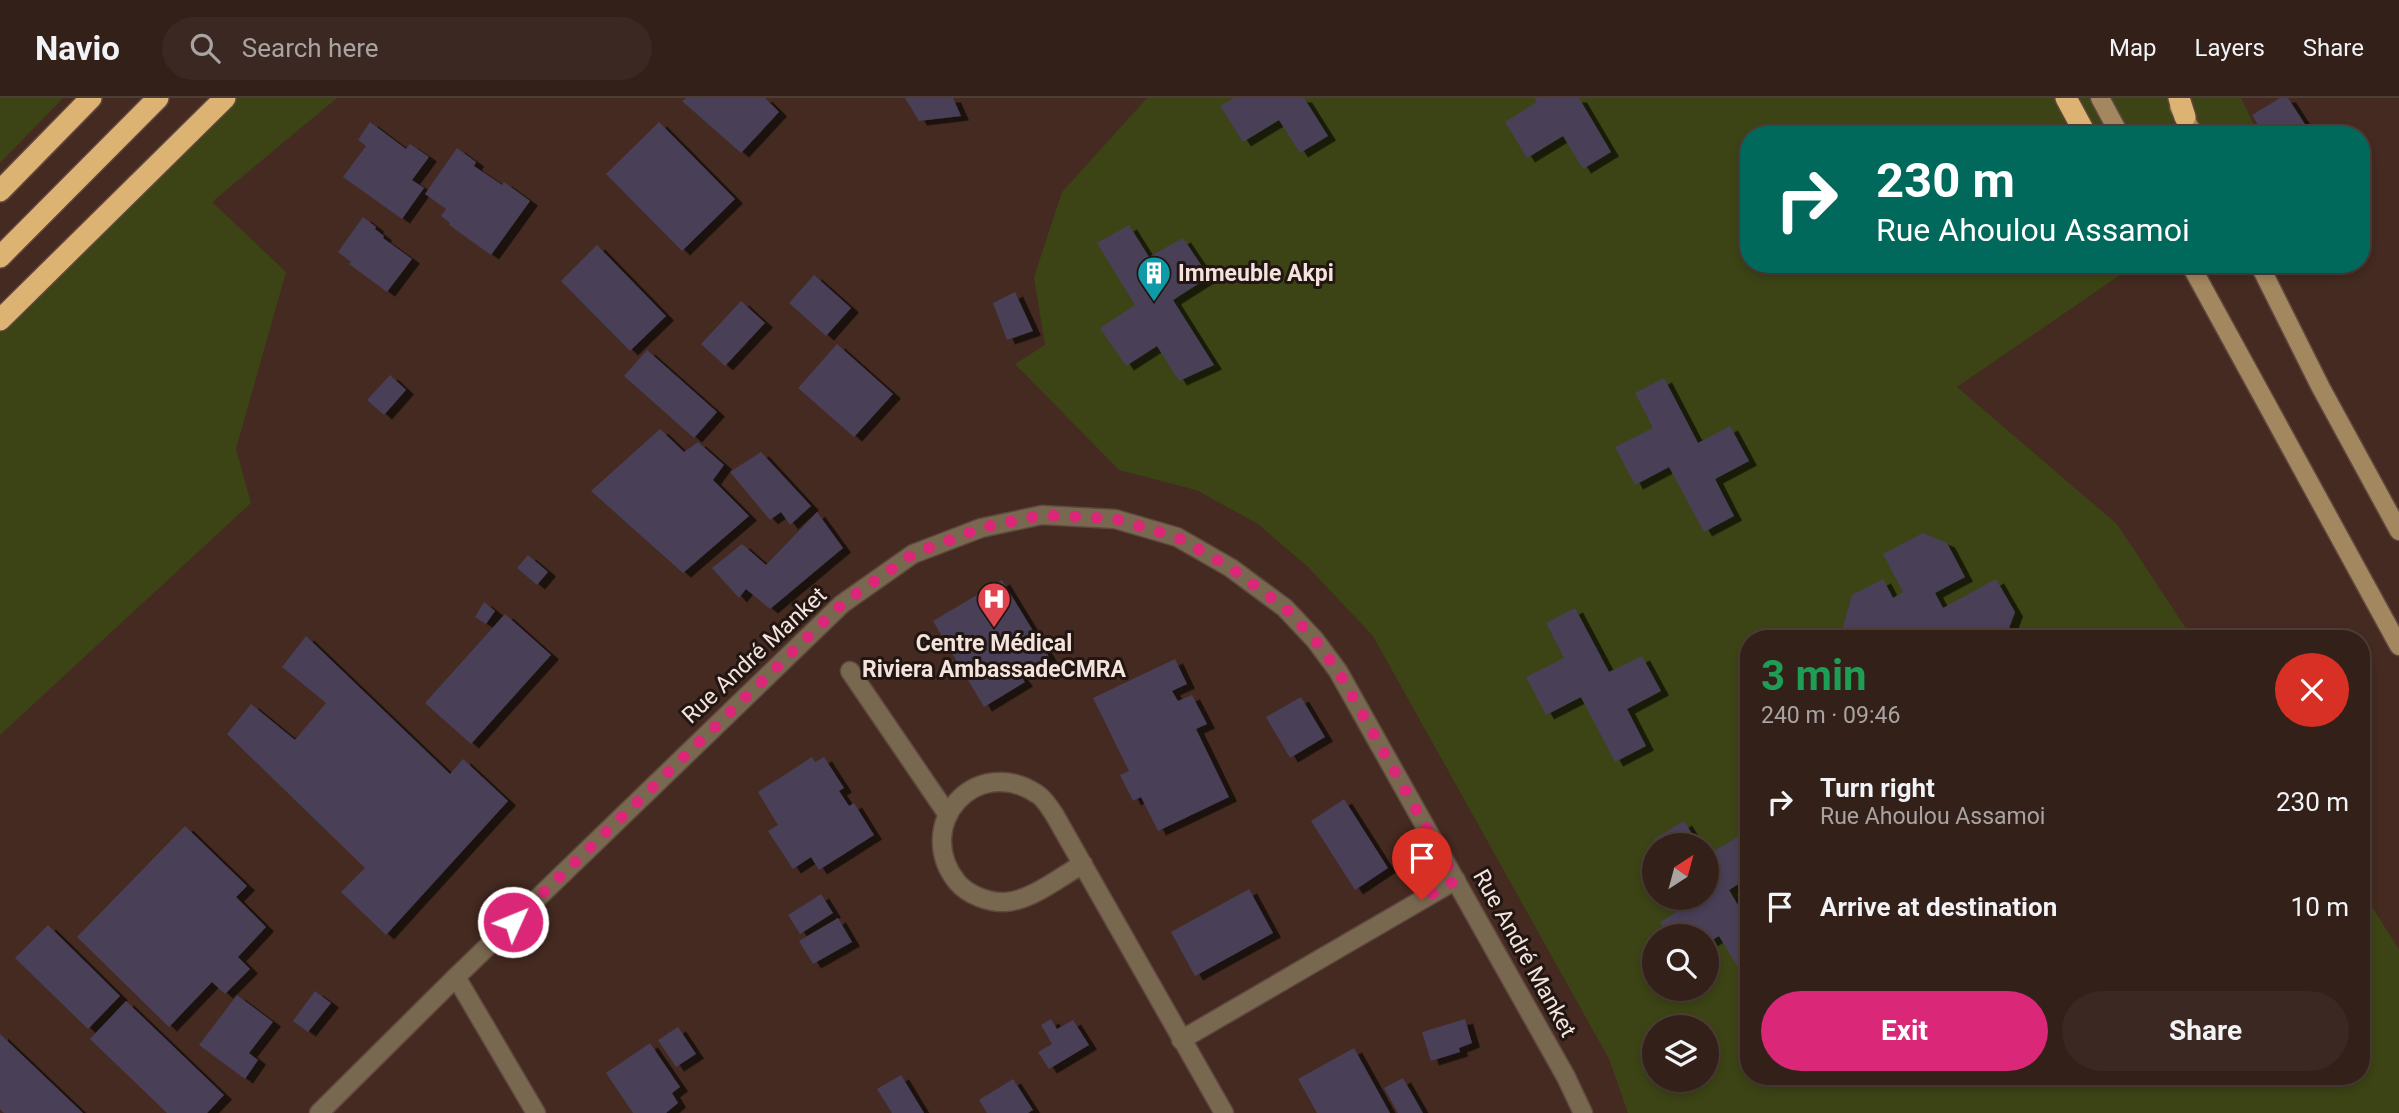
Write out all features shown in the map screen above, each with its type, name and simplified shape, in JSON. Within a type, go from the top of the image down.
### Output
[{"type":"highway","points":[[0,191],[91,98]]},
{"type":"highway","points":[[0,257],[158,98]]},
{"type":"highway","points":[[0,320],[225,98]]},
{"type":"highway","points":[[2066,98],[2081,126]]},
{"type":"main road","points":[[2100,98],[2115,126]]},
{"type":"main road","points":[[2173,98],[2186,117]]},
{"type":"main road","points":[[2195,273],[2399,646]]},
{"type":"main road","points":[[2264,273],[2321,388],[2399,531]]},
{"type":"street","name":"Rue André Manket","points":[[319,1113],[842,604],[913,554],[981,528],[1042,515],[1115,519],[1177,537],[1231,568],[1285,608],[1315,640],[1338,671],[1566,1077],[1583,1113]]},
{"type":"street","points":[[850,671],[947,815]]},
{"type":"street","points":[[1083,864],[1029,895],[1006,902],[983,899],[962,887],[948,870],[941,847],[943,823],[954,803],[972,788],[995,781],[1019,784],[1040,795],[1083,864],[1224,1113]]},
{"type":"street","points":[[1181,1040],[1456,880]]},
{"type":"street","points":[[456,977],[536,1113]]},
{"type":"green space","points":[[0,98],[63,98],[0,163]]},
{"type":"green space","points":[[213,98],[337,98],[212,202],[286,272],[236,449],[251,503],[0,735],[0,311]]},
{"type":"green space","points":[[1147,98],[2241,98],[2255,126],[1740,126],[1740,273],[2123,273],[1957,387],[2117,524],[2187,630],[1740,630],[1740,1085],[2370,1085],[2370,904],[2399,949],[2399,1113],[1628,1113],[1609,1059],[1373,636],[1307,566],[1258,524],[1196,490],[1119,470],[1015,364],[1045,345],[1034,277],[1062,192]]},
{"type":"building","points":[[686,98],[765,98],[779,112],[741,153],[682,101]]},
{"type":"building","points":[[905,98],[953,98],[961,116],[919,121]]},
{"type":"building","points":[[1234,98],[1304,98],[1328,136],[1300,153],[1279,120],[1243,142],[1220,106]]},
{"type":"building","points":[[1535,98],[1579,98],[1611,152],[1583,169],[1563,136],[1527,158],[1505,122],[1537,102]]},
{"type":"building","points":[[2280,98],[2288,98],[2306,126],[2259,126],[2252,115]]},
{"type":"building","points":[[370,122],[406,149],[410,144],[429,157],[412,180],[424,188],[402,219],[343,177],[366,146],[358,140]]},
{"type":"building","points":[[659,122],[735,199],[682,251],[606,174]]},
{"type":"building","points":[[457,148],[476,162],[474,166],[502,185],[504,182],[530,201],[491,255],[449,225],[441,216],[446,209],[425,194]]},
{"type":"building","points":[[363,217],[376,227],[383,238],[412,259],[387,292],[349,264],[351,262],[338,252]]},
{"type":"building","name":"Immeuble Akpi","points":[[1129,225],[1149,257],[1183,238],[1209,277],[1173,300],[1214,365],[1179,381],[1157,346],[1126,366],[1100,328],[1135,305],[1097,243]]},
{"type":"building","points":[[597,245],[666,316],[630,351],[561,281]]},
{"type":"building","points":[[814,275],[851,308],[826,336],[789,303]]},
{"type":"building","points":[[1015,292],[1033,331],[1007,340],[993,303]]},
{"type":"building","points":[[741,301],[765,323],[725,366],[701,344]]},
{"type":"building","points":[[837,344],[893,394],[854,437],[798,388]]},
{"type":"building","points":[[647,350],[717,412],[694,438],[624,376]]},
{"type":"building","points":[[390,375],[406,390],[384,415],[367,400]]},
{"type":"building","points":[[1664,378],[1698,443],[1730,426],[1749,461],[1715,479],[1734,516],[1704,532],[1669,467],[1635,485],[1615,447],[1653,428],[1635,393]]},
{"type":"building","points":[[660,429],[684,452],[698,442],[724,465],[713,480],[749,516],[683,573],[591,491]]},
{"type":"building","points":[[761,452],[811,506],[790,525],[781,512],[770,520],[730,472]]},
{"type":"building","points":[[817,512],[843,548],[770,609],[746,589],[739,598],[712,568],[742,544],[766,565]]},
{"type":"building","points":[[1923,533],[1947,543],[1965,577],[1935,593],[1943,608],[1996,579],[2015,612],[2008,630],[1845,630],[1843,627],[1852,595],[1883,579],[1893,598],[1903,592],[1883,554]]},
{"type":"building","points":[[528,555],[548,572],[537,585],[517,568]]},
{"type":"building","points":[[1002,580],[1049,657],[1019,674],[1025,682],[984,707],[933,621]]},
{"type":"building","points":[[484,602],[495,611],[486,624],[475,617]]},
{"type":"building","points":[[1575,608],[1609,672],[1642,656],[1661,691],[1627,709],[1646,746],[1615,762],[1581,697],[1546,715],[1526,677],[1564,658],[1546,623]]},
{"type":"building","points":[[505,614],[551,655],[471,744],[425,703]]},
{"type":"building","points":[[306,636],[450,774],[463,759],[508,801],[386,935],[341,892],[365,868],[227,734],[251,704],[295,740],[326,703],[282,667]]},
{"type":"building","points":[[1175,659],[1187,684],[1172,691],[1178,701],[1192,695],[1207,724],[1196,729],[1229,797],[1158,831],[1141,797],[1133,801],[1120,775],[1129,771],[1093,698]]},
{"type":"building","points":[[1301,697],[1325,737],[1290,758],[1266,717]]},
{"type":"building","points":[[812,757],[815,762],[824,757],[844,788],[839,791],[849,806],[854,803],[874,835],[819,870],[811,857],[793,869],[768,831],[778,825],[758,792]]},
{"type":"building","points":[[1344,799],[1388,868],[1355,890],[1311,821]]},
{"type":"building","points":[[1684,821],[1692,833],[1664,833]]},
{"type":"building","points":[[185,826],[247,886],[236,897],[266,927],[238,957],[250,969],[225,994],[212,982],[169,1027],[77,937]]},
{"type":"building","points":[[1739,836],[1740,883],[1729,890],[1740,909],[1740,968],[1719,936],[1719,924],[1660,922],[1680,910],[1719,910],[1719,848]]},
{"type":"building","points":[[1249,889],[1273,933],[1195,976],[1171,932]]},
{"type":"building","points":[[821,894],[833,913],[800,934],[788,915]]},
{"type":"building","points":[[838,918],[852,942],[813,964],[799,941]]},
{"type":"building","points":[[48,925],[120,996],[88,1029],[15,958]]},
{"type":"building","points":[[315,991],[331,1003],[308,1032],[293,1021]]},
{"type":"building","points":[[237,995],[273,1022],[249,1053],[258,1060],[245,1079],[199,1045]]},
{"type":"building","points":[[126,1001],[224,1095],[207,1113],[167,1113],[90,1039]]},
{"type":"building","points":[[1051,1019],[1057,1029],[1073,1020],[1089,1045],[1049,1069],[1038,1052],[1052,1044],[1041,1025]]},
{"type":"building","points":[[1465,1019],[1472,1043],[1459,1048],[1460,1052],[1431,1061],[1422,1032]]},
{"type":"building","points":[[678,1027],[696,1054],[676,1067],[658,1040]]},
{"type":"building","points":[[0,1034],[83,1113],[4,1113],[0,1109]]},
{"type":"building","points":[[650,1043],[680,1087],[672,1093],[678,1103],[666,1113],[633,1113],[606,1073]]},
{"type":"building","points":[[1354,1048],[1390,1113],[1317,1113],[1298,1079]]},
{"type":"building","points":[[901,1075],[924,1113],[892,1113],[877,1089]]},
{"type":"building","points":[[1403,1078],[1423,1113],[1398,1113],[1384,1088]]},
{"type":"building","points":[[1013,1079],[1033,1110],[1028,1113],[987,1113],[979,1100]]},
{"type":"place","name":"Immeuble Akpi","points":[[1154,303]]},
{"type":"place","name":"Centre Médical Riviera AmbassadeCMRA","points":[[994,629]]},
{"type":"route","points":[[513,922],[842,604],[913,554],[981,528],[1042,515],[1115,519],[1177,537],[1231,568],[1285,608],[1315,640],[1338,671],[1456,880],[1422,900]]}]
